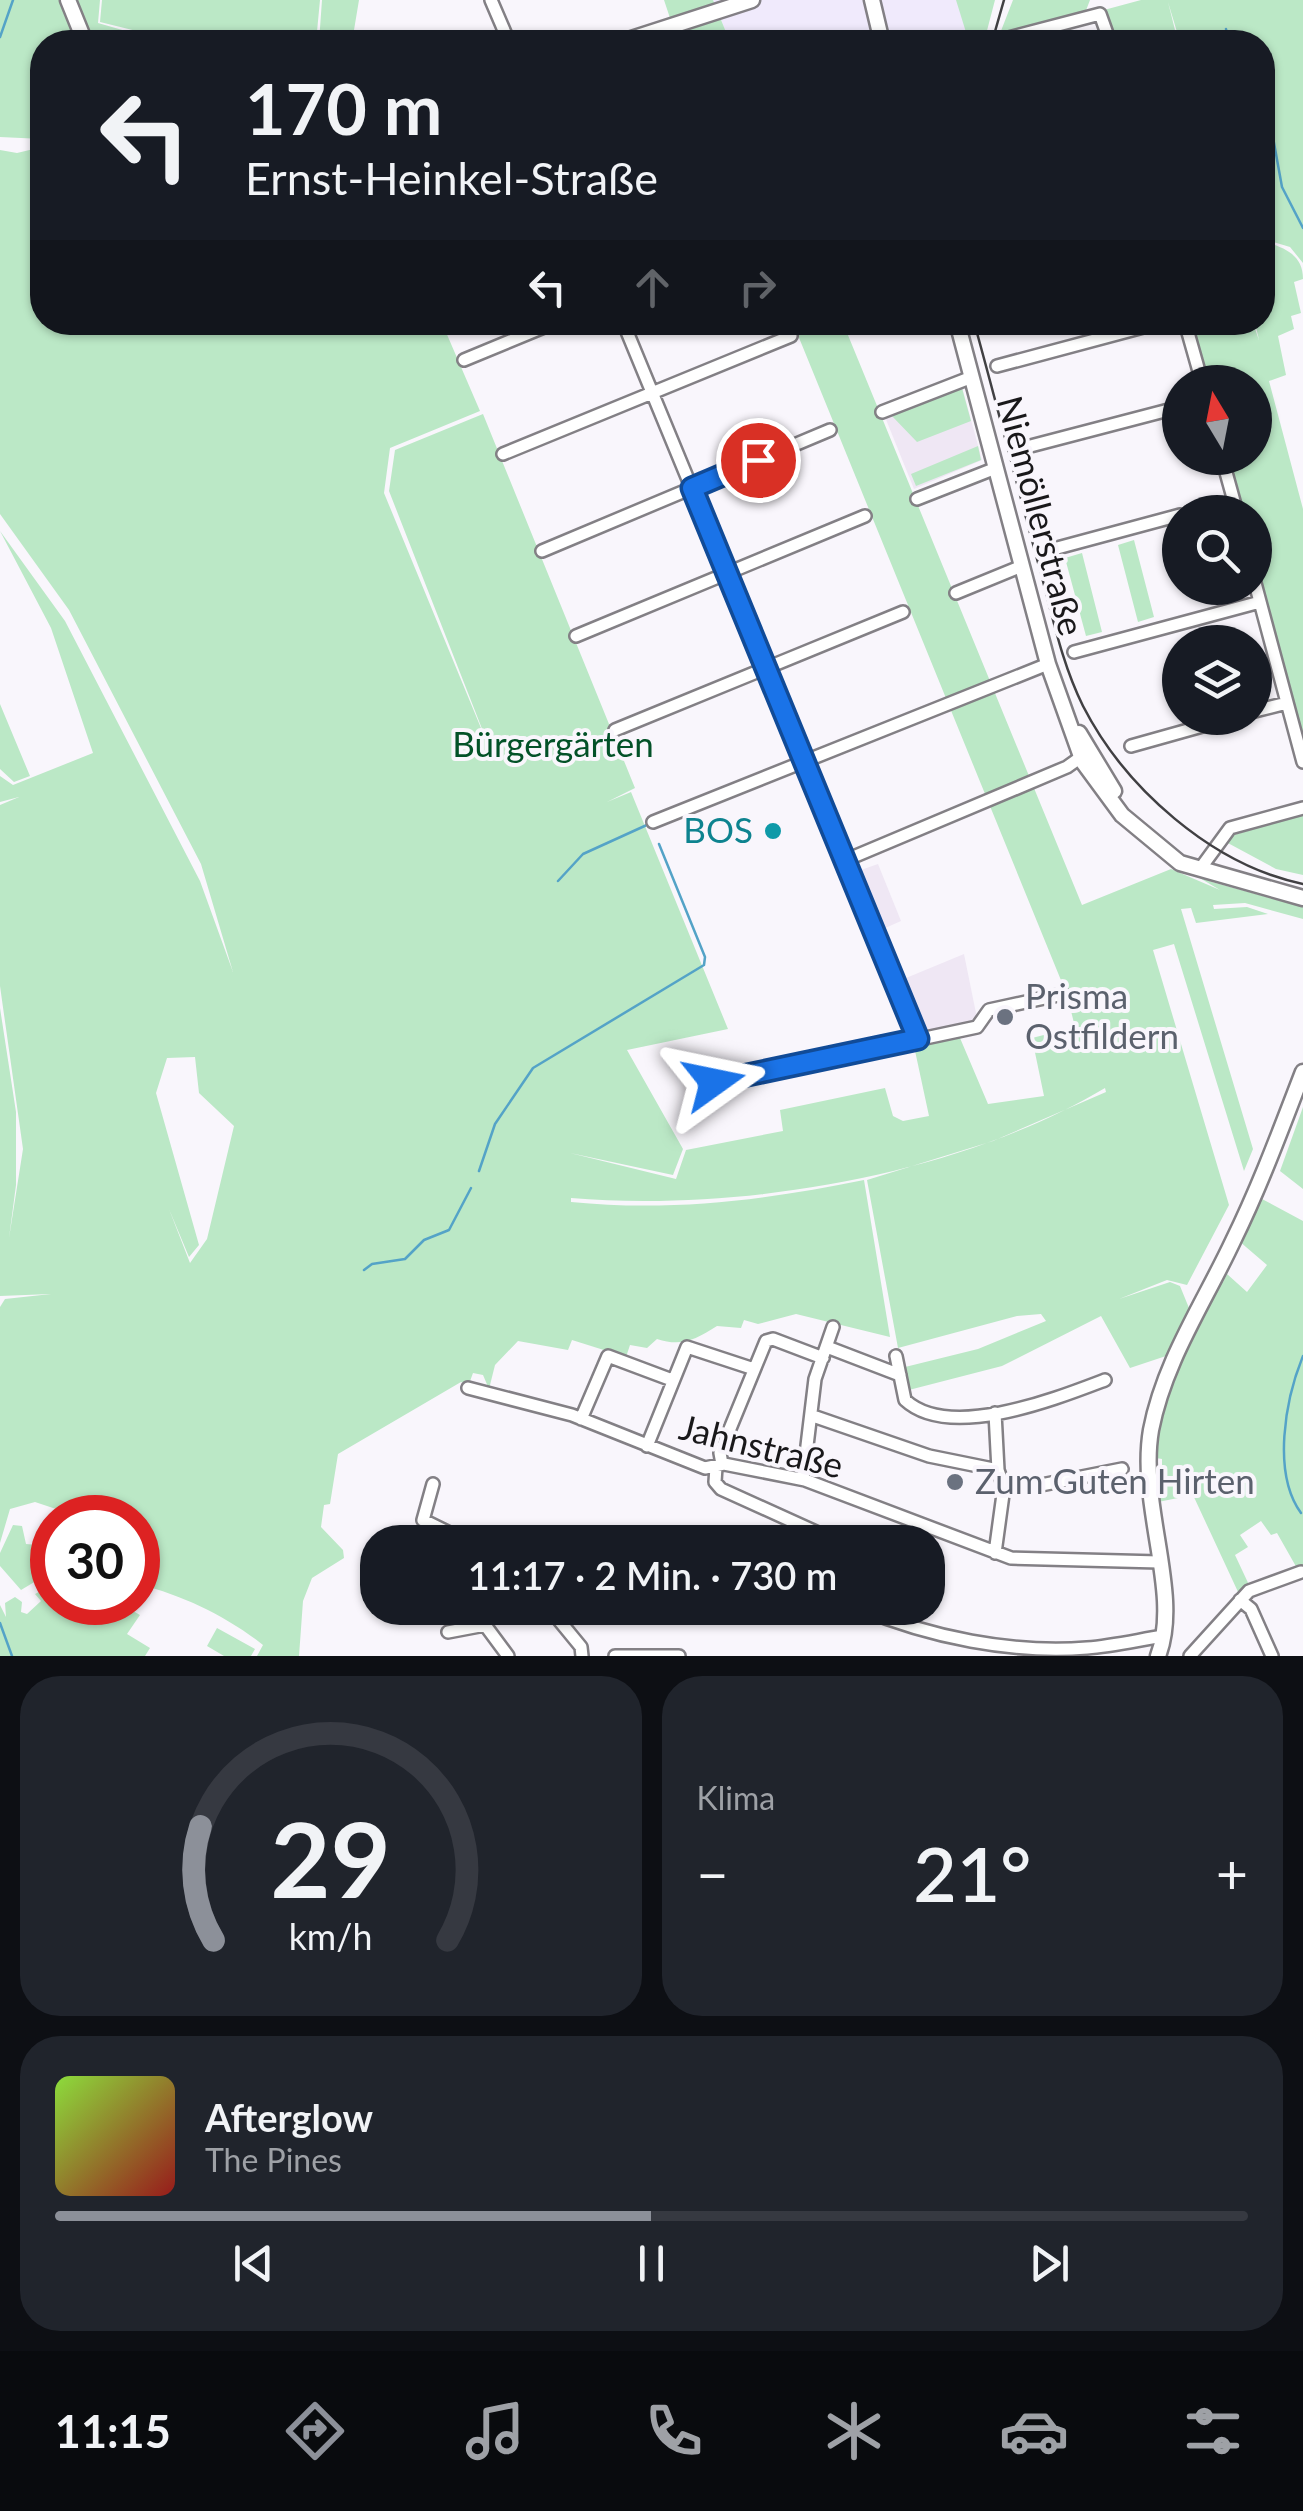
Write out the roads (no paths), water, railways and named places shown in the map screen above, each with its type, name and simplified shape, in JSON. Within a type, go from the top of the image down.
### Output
[{"type":"main road","points":[[68,0],[79,30]]},
{"type":"main road","points":[[659,30],[752,0]]},
{"type":"main road","points":[[872,0],[879,30]]},
{"type":"main road","name":"Niemöllerstraße","points":[[961,335],[1048,664],[1085,754],[1130,812],[1198,868],[1303,898]]},
{"type":"main road","points":[[1158,1656],[1164,1636],[1166,1601],[1147,1468],[1154,1417],[1170,1369],[1251,1204],[1303,1072]]},
{"type":"street","points":[[491,0],[504,30]]},
{"type":"street","points":[[1039,30],[1100,14],[1106,30]]},
{"type":"street","points":[[464,360],[525,335]]},
{"type":"street","points":[[629,335],[918,1039]]},
{"type":"street","points":[[997,366],[1113,335]]},
{"type":"street","points":[[1189,335],[1197,365]]},
{"type":"street","points":[[503,454],[791,336]]},
{"type":"street","points":[[882,412],[972,376]]},
{"type":"street","points":[[1020,450],[1162,412]]},
{"type":"street","points":[[542,551],[830,430]]},
{"type":"street","points":[[917,499],[996,468]]},
{"type":"street","points":[[576,636],[865,516]]},
{"type":"street","points":[[1046,551],[1162,520]]},
{"type":"street","points":[[956,593],[1022,566]]},
{"type":"street","points":[[1074,652],[1249,605]]},
{"type":"street","points":[[1261,605],[1303,762]]},
{"type":"street","points":[[615,730],[903,612]]},
{"type":"street","points":[[653,822],[1048,664]]},
{"type":"street","points":[[1272,706],[1287,702]]},
{"type":"street","points":[[1130,746],[1170,735]]},
{"type":"street","points":[[846,860],[1067,767],[1085,754]]},
{"type":"street","points":[[1198,868],[1228,830],[1303,808]]},
{"type":"street","points":[[714,1082],[980,1026],[992,1009],[1063,994]]},
{"type":"street","points":[[802,1479],[815,1379],[833,1326]]},
{"type":"street","points":[[799,1525],[721,1489],[715,1482],[720,1455],[770,1338],[900,1375]]},
{"type":"street","points":[[647,1446],[672,1380],[690,1346],[754,1369]]},
{"type":"street","points":[[896,1356],[904,1400],[922,1412],[953,1418],[995,1413],[1105,1380]]},
{"type":"street","points":[[582,1419],[606,1357],[672,1380]]},
{"type":"street","name":"Jahnstraße","points":[[468,1388],[582,1419],[702,1468],[719,1466],[802,1479],[1013,1559],[1159,1562]]},
{"type":"street","points":[[995,1413],[998,1470],[1004,1487],[995,1553]]},
{"type":"street","points":[[813,1416],[929,1456],[998,1470]]},
{"type":"street","points":[[1004,1487],[1018,1489],[1122,1469]]},
{"type":"street","points":[[433,1484],[424,1520],[434,1525]]},
{"type":"street","points":[[1190,1656],[1209,1640],[1251,1590],[1301,1572]]},
{"type":"street","points":[[1240,1600],[1251,1609],[1272,1656]]},
{"type":"street","points":[[448,1632],[485,1625],[508,1656]]},
{"type":"street","points":[[564,1625],[581,1647],[582,1656]]},
{"type":"street","points":[[911,1625],[938,1634],[1022,1647],[1089,1648],[1164,1636]]},
{"type":"street","points":[[616,1656],[679,1656]]},
{"type":"waterway","points":[[0,37],[13,0]]},
{"type":"waterway","points":[[1275,148],[1282,187],[1303,228]]},
{"type":"waterway","points":[[558,881],[583,854],[649,824]]},
{"type":"waterway","points":[[479,1171],[495,1124],[533,1068],[704,965],[705,957],[659,844]]},
{"type":"waterway","points":[[364,1270],[372,1264],[405,1259],[424,1240],[449,1230],[471,1188]]},
{"type":"waterway","points":[[1301,1513],[1287,1478],[1284,1436],[1291,1393],[1303,1356]]},
{"type":"waterway","points":[[0,1623],[12,1656]]},
{"type":"tram line","points":[[995,30],[1004,0]]},
{"type":"tram line","points":[[977,335],[1062,652],[1083,706],[1122,766],[1175,819],[1236,860],[1303,884]]},
{"type":"place","name":"BOS","points":[[773,831]]},
{"type":"place","name":"Prisma Ostfildern","points":[[1005,1017]]},
{"type":"place","name":"Zum Guten Hirten","points":[[955,1482]]},
{"type":"park label","name":"Bürgergärten","points":[[553,745]]}]
